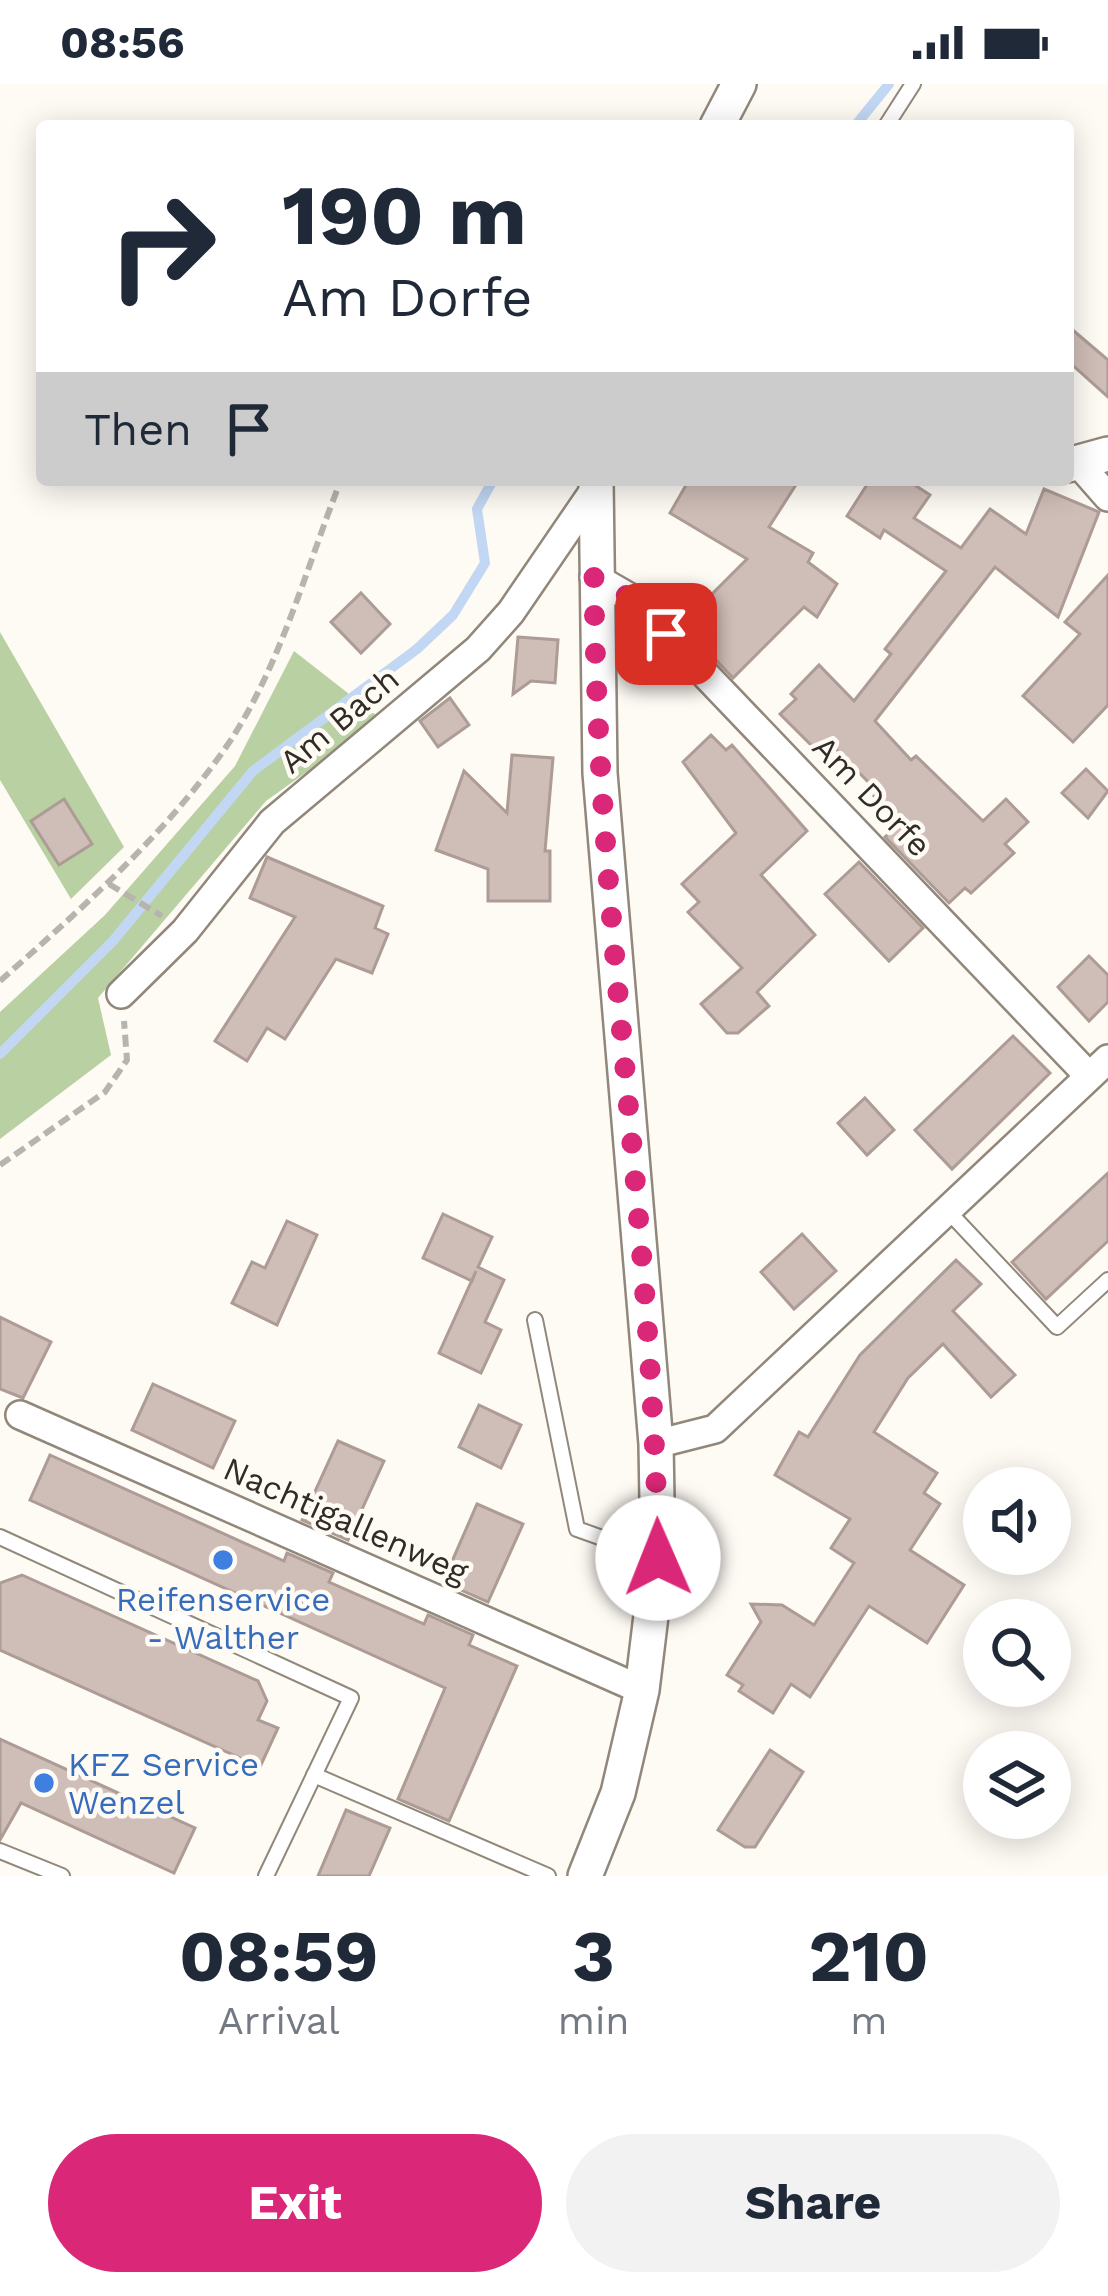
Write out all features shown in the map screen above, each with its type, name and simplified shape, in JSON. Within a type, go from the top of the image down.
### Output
[{"type":"street","points":[[720,120],[739,84]]},
{"type":"street","points":[[1085,461],[1108,497]]},
{"type":"street","points":[[585,1876],[618,1792],[642,1690],[658,1558],[656,1444],[600,773],[594,486]]},
{"type":"street","name":"Am Bach","points":[[121,994],[185,931],[272,822],[478,649],[511,612],[594,486]]},
{"type":"street","name":"Am Dorfe","points":[[594,577],[634,600],[1098,1068]]},
{"type":"street","points":[[656,1444],[715,1429],[1098,1068]]},
{"type":"street","name":"Nachtigallenweg","points":[[20,1415],[642,1690]]},
{"type":"lane","points":[[890,120],[913,84]]},
{"type":"lane","points":[[948,1211],[1057,1327],[1108,1280]]},
{"type":"lane","points":[[535,1320],[577,1529],[658,1558]]},
{"type":"lane","points":[[0,1537],[351,1698],[266,1876]]},
{"type":"lane","points":[[314,1775],[548,1876]]},
{"type":"lane","points":[[0,1851],[62,1876]]},
{"type":"path","points":[[0,981],[109,884],[225,749],[259,686],[339,486]]},
{"type":"path","points":[[109,884],[169,920]]},
{"type":"path","points":[[0,1165],[105,1092],[128,1060],[121,994]]},
{"type":"green space","points":[[0,632],[124,847],[71,899],[0,780]]},
{"type":"green space","points":[[294,651],[381,719],[266,801],[98,998],[111,1055],[0,1139],[0,1012],[105,915],[235,766]]},
{"type":"building","points":[[1074,331],[1108,360],[1108,397],[1074,366]]},
{"type":"building","points":[[686,486],[795,486],[769,527],[813,553],[808,562],[837,584],[817,617],[804,607],[733,678],[682,624],[747,559],[670,513]]},
{"type":"building","points":[[866,486],[916,486],[930,495],[914,518],[961,548],[990,509],[1026,534],[1044,489],[1099,512],[1058,617],[995,567],[875,721],[911,760],[916,756],[983,821],[1006,799],[1028,822],[1005,844],[1014,853],[971,893],[965,888],[949,903],[885,837],[900,823],[874,796],[878,792],[830,743],[819,753],[780,714],[796,699],[791,694],[819,665],[854,701],[891,654],[885,649],[946,571],[884,530],[880,538],[847,516]]},
{"type":"building","points":[[1108,575],[1108,705],[1073,742],[1023,696],[1080,634],[1065,622]]},
{"type":"building","points":[[361,593],[390,624],[361,653],[331,622]]},
{"type":"building","points":[[518,637],[558,640],[555,683],[531,681],[513,694]]},
{"type":"building","points":[[450,698],[469,725],[438,747],[420,721]]},
{"type":"building","points":[[711,735],[726,750],[732,745],[807,831],[761,875],[815,935],[757,992],[769,1006],[738,1033],[727,1033],[701,1004],[742,968],[688,912],[699,902],[682,884],[736,833],[683,762]]},
{"type":"building","points":[[512,755],[553,758],[545,851],[550,851],[550,901],[488,901],[488,869],[436,850],[464,771],[507,813]]},
{"type":"building","points":[[1086,769],[1108,791],[1088,818],[1062,793]]},
{"type":"building","points":[[64,799],[92,844],[59,865],[31,821]]},
{"type":"building","points":[[267,857],[383,906],[375,928],[388,934],[372,973],[336,959],[285,1039],[267,1028],[247,1061],[215,1041],[295,917],[250,898]]},
{"type":"building","points":[[859,862],[923,928],[889,961],[825,894]]},
{"type":"building","points":[[1089,956],[1108,975],[1108,1002],[1089,1021],[1058,987]]},
{"type":"building","points":[[1013,1036],[1050,1073],[952,1169],[915,1130]]},
{"type":"building","points":[[865,1098],[894,1130],[867,1155],[838,1123]]},
{"type":"building","points":[[1108,1173],[1108,1241],[1046,1299],[1012,1262]]},
{"type":"building","points":[[443,1214],[492,1237],[478,1267],[504,1280],[485,1322],[501,1330],[481,1373],[439,1353],[472,1281],[423,1258]]},
{"type":"building","points":[[287,1221],[317,1235],[277,1325],[232,1303],[252,1262],[265,1268]]},
{"type":"building","points":[[802,1234],[836,1271],[794,1309],[761,1272]]},
{"type":"building","points":[[956,1260],[981,1284],[953,1311],[1015,1375],[991,1397],[943,1344],[908,1378],[874,1432],[937,1473],[924,1493],[940,1504],[910,1550],[964,1585],[927,1643],[869,1606],[810,1697],[791,1684],[773,1713],[739,1691],[743,1685],[727,1675],[761,1622],[751,1604],[782,1605],[814,1625],[854,1563],[831,1548],[850,1519],[775,1475],[799,1432],[808,1437],[860,1355]]},
{"type":"building","points":[[0,1317],[51,1342],[23,1398],[0,1389]]},
{"type":"building","points":[[153,1384],[235,1421],[213,1468],[132,1430]]},
{"type":"building","points":[[479,1405],[521,1425],[501,1468],[459,1447]]},
{"type":"building","points":[[338,1441],[384,1461],[348,1540],[302,1520]]},
{"type":"building","points":[[50,1455],[284,1561],[287,1553],[333,1573],[329,1582],[424,1624],[428,1615],[473,1635],[469,1645],[517,1666],[449,1821],[398,1799],[445,1688],[30,1500]]},
{"type":"building","points":[[477,1504],[523,1524],[488,1602],[443,1582]]},
{"type":"building","points":[[22,1575],[258,1681],[267,1701],[258,1720],[278,1728],[260,1767],[0,1650],[0,1583]]},
{"type":"building","points":[[0,1739],[195,1828],[174,1873],[21,1803],[0,1840]]},
{"type":"building","points":[[770,1750],[803,1772],[755,1847],[745,1847],[718,1830]]},
{"type":"building","points":[[346,1810],[390,1828],[369,1876],[318,1876]]},
{"type":"waterway","points":[[860,120],[889,84]]},
{"type":"waterway","points":[[0,1054],[113,941],[253,771],[417,649],[453,615],[485,563],[477,509],[490,486]]},
{"type":"place","name":"Reifenservice - Walther","points":[[223,1560]]},
{"type":"place","name":"KFZ Service Wenzel","points":[[44,1783]]},
{"type":"route","points":[[658,1558],[656,1444],[600,773],[594,577],[634,600],[666,634]]}]
